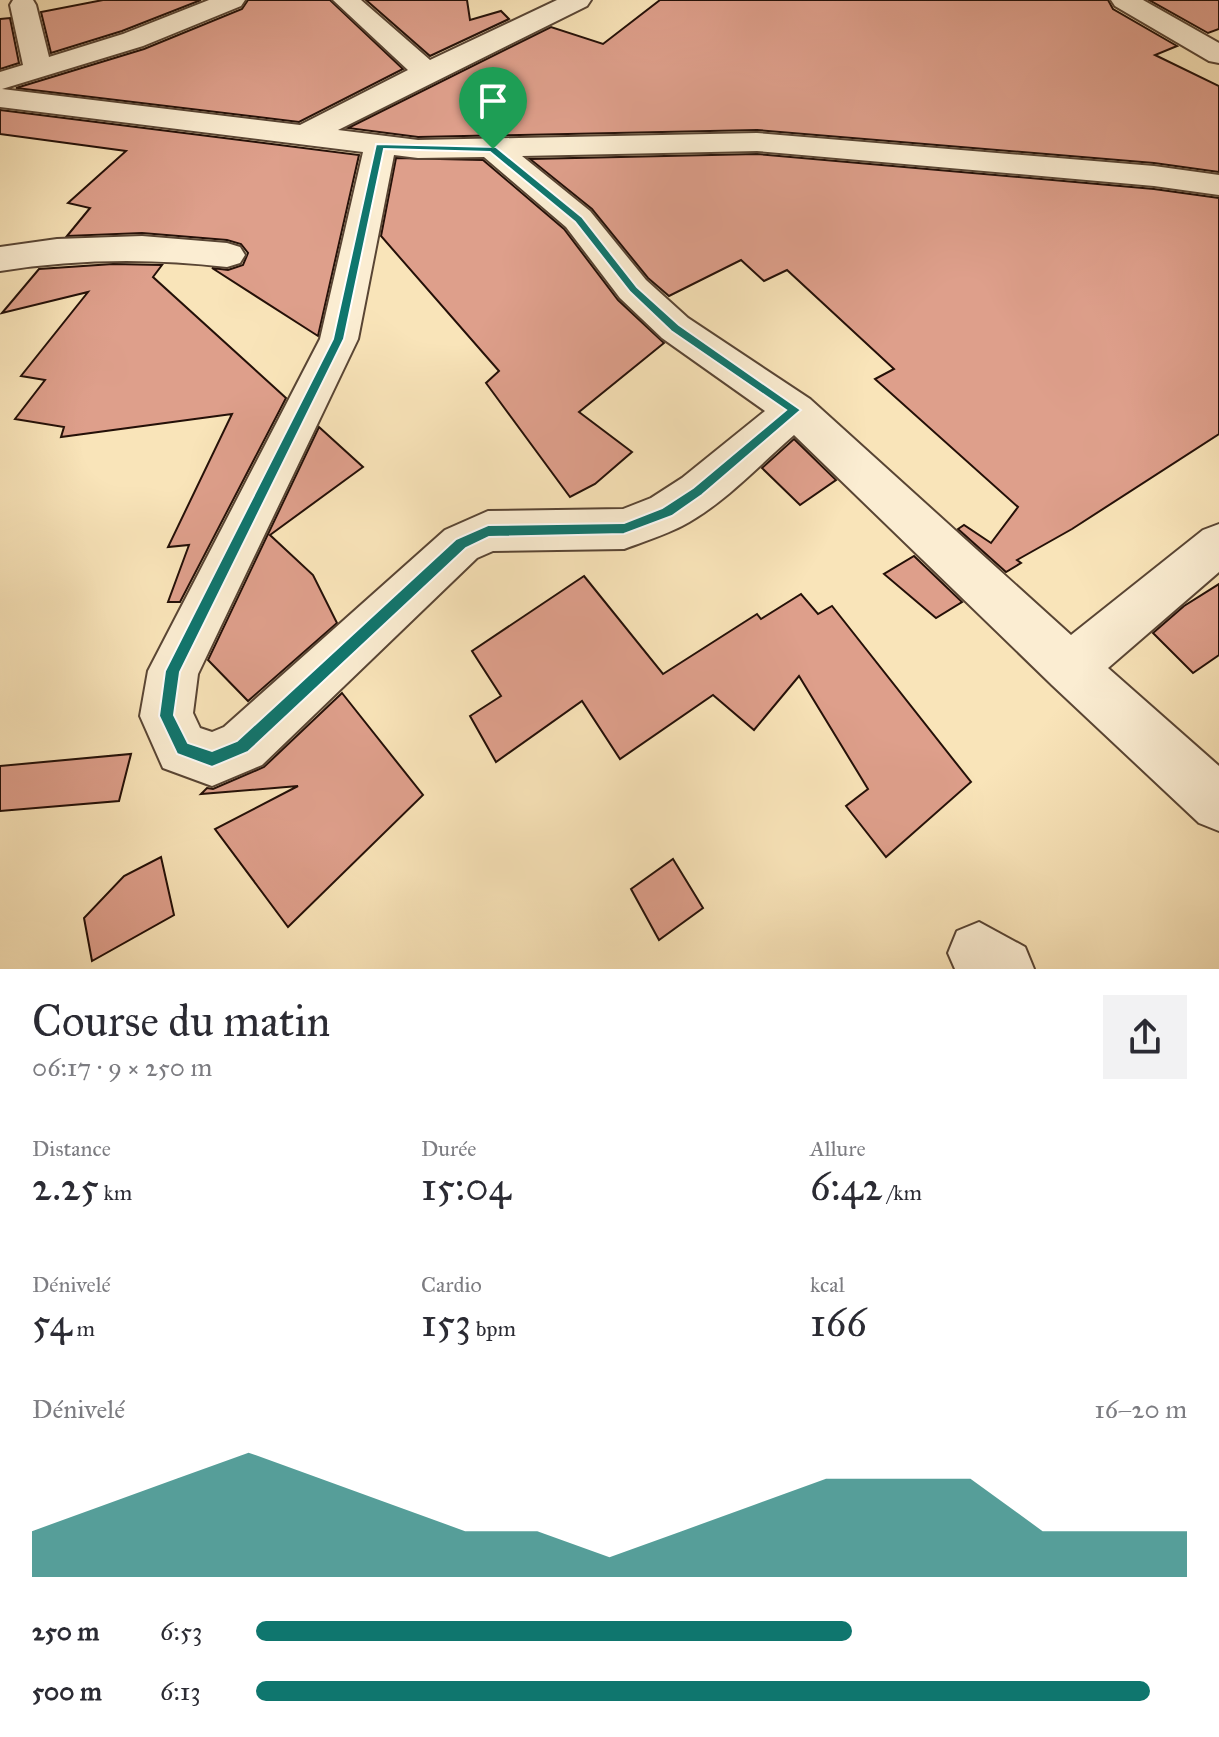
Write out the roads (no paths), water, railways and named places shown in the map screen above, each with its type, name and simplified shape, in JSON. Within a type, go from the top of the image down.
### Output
[{"type":"street","points":[[0,81],[133,40],[232,0]]},
{"type":"street","points":[[346,0],[427,72]]},
{"type":"street","points":[[305,135],[578,0]]},
{"type":"street","points":[[1124,0],[1219,55]]},
{"type":"street","points":[[22,4],[38,69]]},
{"type":"street","points":[[0,98],[380,146],[493,149],[584,144],[757,142],[1154,176],[1219,185]]},
{"type":"street","points":[[380,146],[339,339],[173,671],[166,716],[182,749],[212,759],[243,746],[461,544],[488,531],[624,529],[667,512],[698,491],[795,410]]},
{"type":"street","points":[[493,149],[578,219],[633,289],[675,328],[795,410],[1219,803]]},
{"type":"street","points":[[0,259],[60,249],[128,247],[227,255]]},
{"type":"street","points":[[1070,668],[1219,544]]}]
